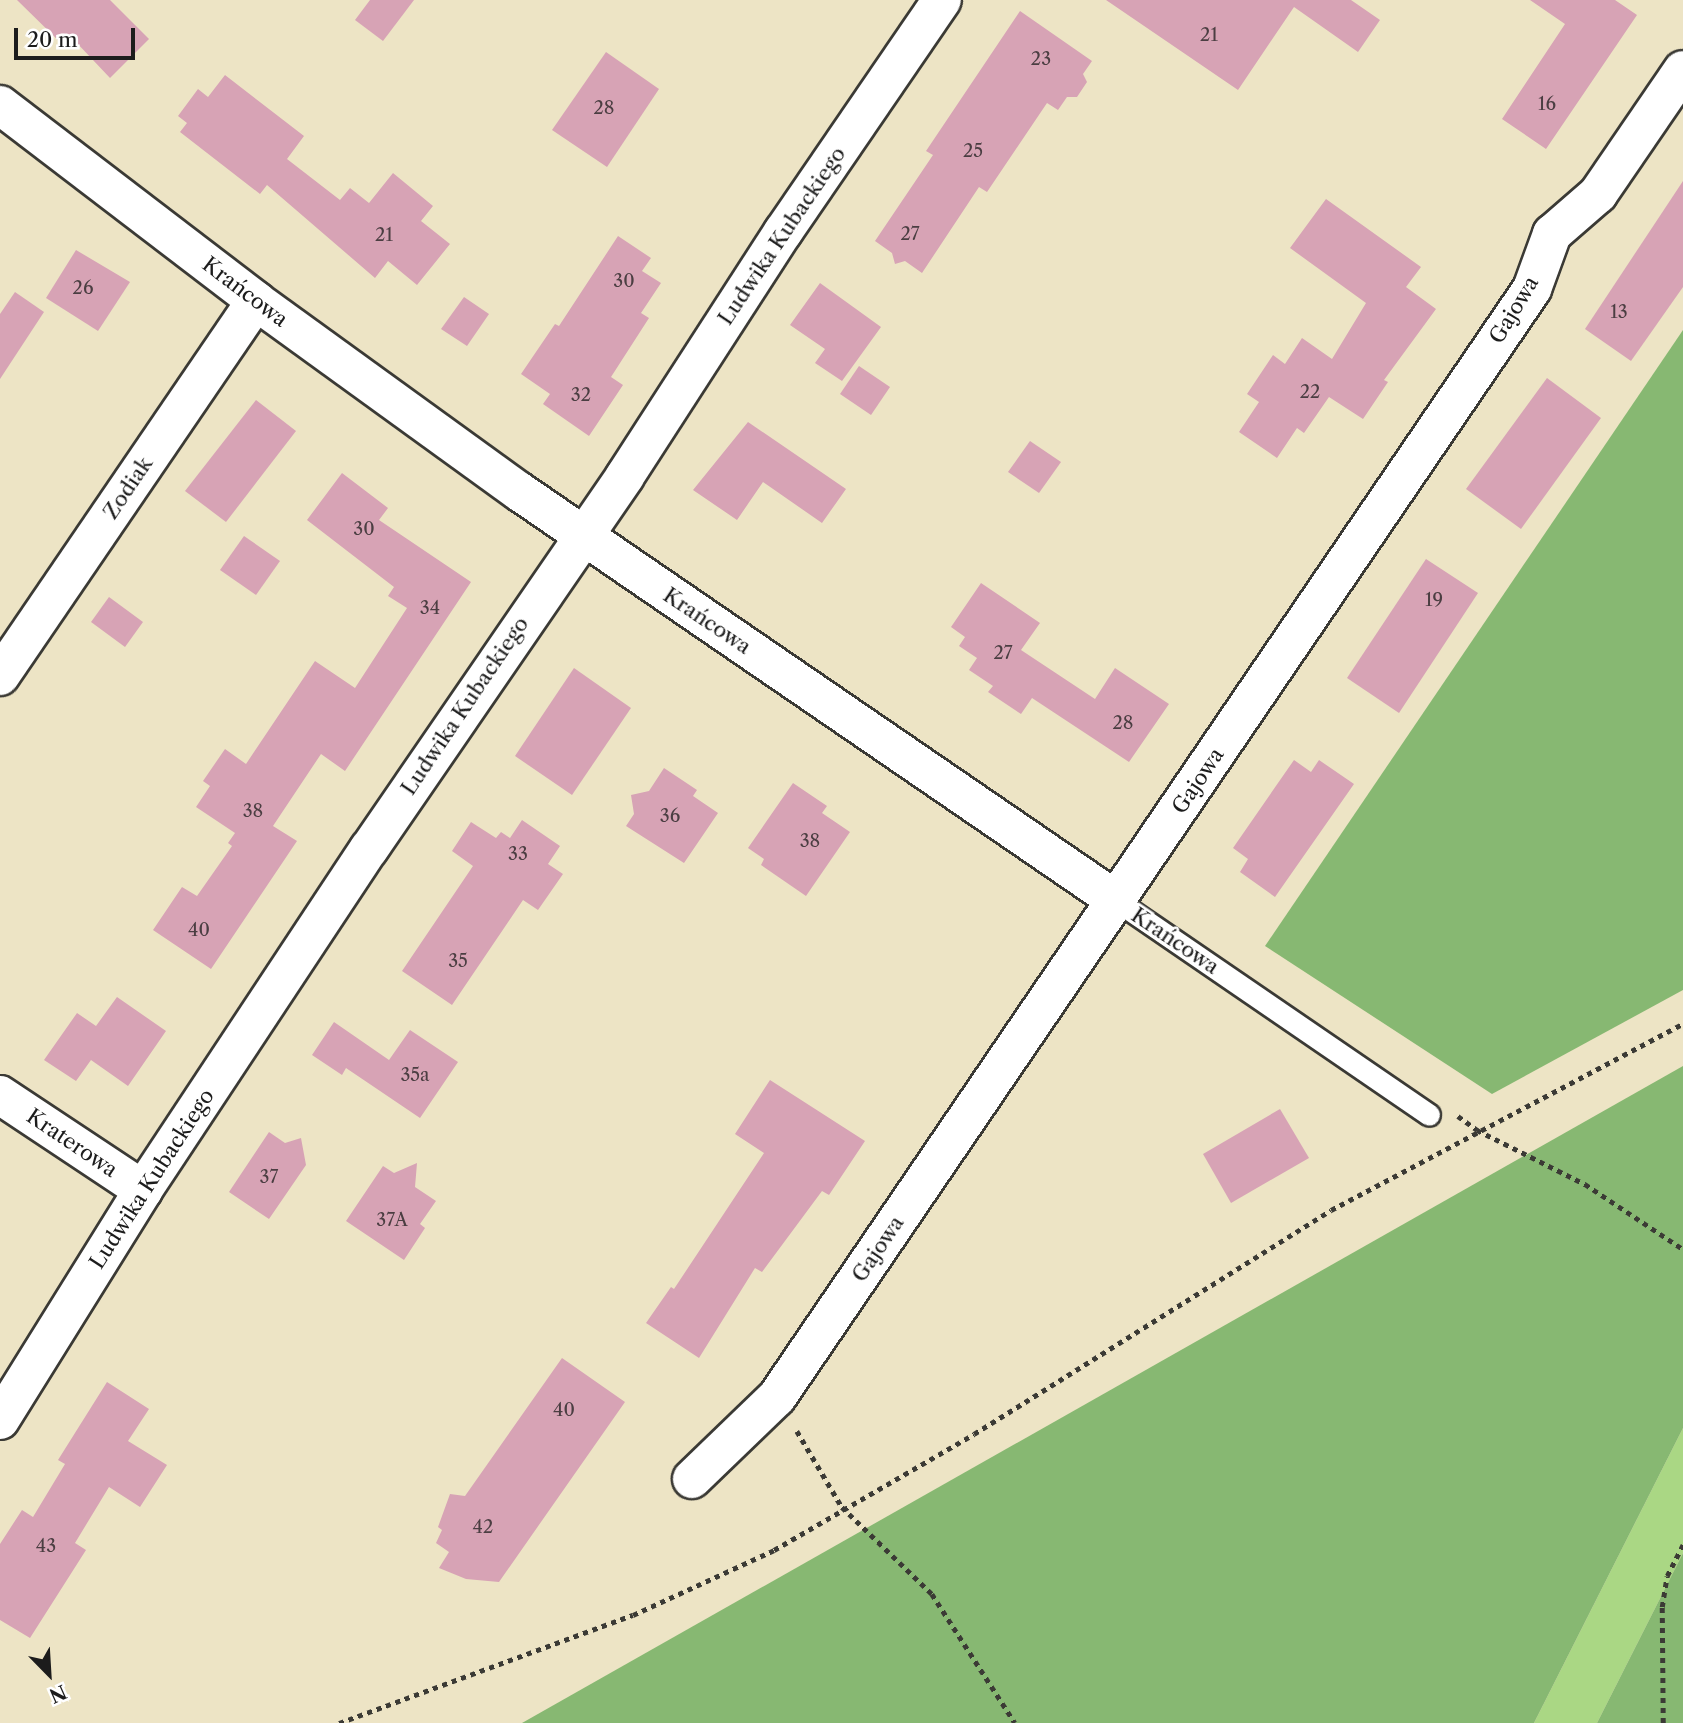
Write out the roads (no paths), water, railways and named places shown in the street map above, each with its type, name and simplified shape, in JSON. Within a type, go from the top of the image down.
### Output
[{"type":"street","name":"Ludwika Kubackiego","points":[[0,1420],[143,1190],[942,0]]},
{"type":"street","name":"Gajowa","points":[[692,1479],[778,1397],[1532,289],[1552,234],[1598,194],[1683,70]]},
{"type":"street","name":"Krańcowa","points":[[0,105],[256,300],[582,536],[1117,901]]},
{"type":"street","name":"Zodiak","points":[[0,676],[256,300]]},
{"type":"street","name":"Kraterowa","points":[[0,1095],[143,1190]]},
{"type":"lane","name":"Krańcowa","points":[[1117,901],[1429,1115]]}]
